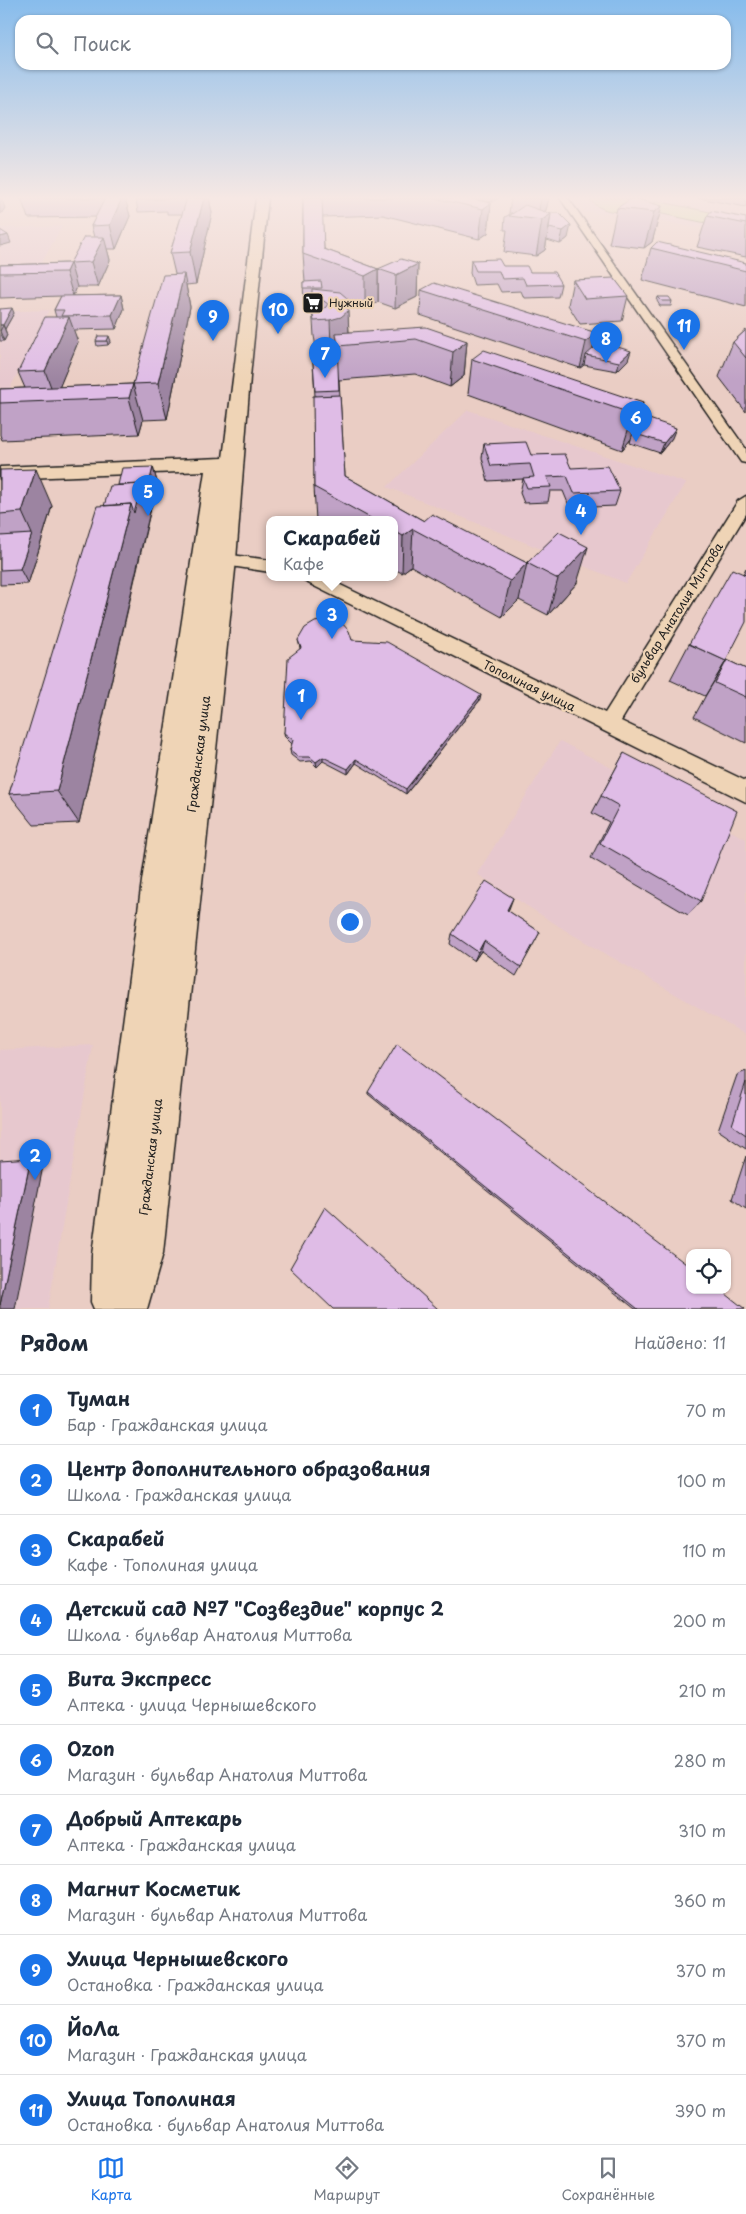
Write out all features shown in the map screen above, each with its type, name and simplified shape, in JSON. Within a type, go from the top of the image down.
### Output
[{"type":"main road","name":"Гражданская улица","points":[[245,291],[247,259]]},
{"type":"main road","name":"Гражданская улица","points":[[123,1309],[139,1253],[224,465],[225,379],[251,259]]},
{"type":"main road","points":[[0,472],[224,465]]},
{"type":"main road","name":"Гражданская улица","points":[[115,1309],[116,1255],[146,989],[213,558]]},
{"type":"street","points":[[607,259],[746,458]]},
{"type":"street","name":"бульвар Анатолия Миттова","points":[[608,725],[746,501]]},
{"type":"street","points":[[213,558],[266,565]]},
{"type":"street","name":"Тополиная улица","points":[[318,581],[746,792]]},
{"type":"shaded area","points":[[0,259],[44,259],[35,275],[0,276]]},
{"type":"shaded area","points":[[49,310],[29,350],[0,409],[0,312]]},
{"type":"shaded area","points":[[468,410],[686,483],[626,583],[387,487]]},
{"type":"shaded area","points":[[560,741],[746,839],[746,1035],[568,932],[477,874]]},
{"type":"shaded area","points":[[93,1045],[48,1309],[0,1309],[0,1050]]},
{"type":"building","points":[[72,259],[93,259],[91,262],[70,263]]},
{"type":"building","points":[[317,259],[351,259],[378,269],[365,276]]},
{"type":"building","points":[[401,259],[418,264],[396,275],[378,269]]},
{"type":"building","points":[[499,259],[503,266],[527,266],[530,272],[554,272],[561,284],[526,285],[523,278],[502,279],[499,271],[476,271],[471,260]]},
{"type":"building","points":[[697,259],[729,259],[746,263],[746,271]]},
{"type":"building","points":[[70,263],[66,272],[0,273],[0,265]]},
{"type":"building","points":[[184,274],[158,383],[133,384],[163,275]]},
{"type":"building","points":[[614,278],[628,296],[585,299],[573,280]]},
{"type":"building","points":[[321,281],[322,288],[303,288],[303,282]]},
{"type":"building","points":[[434,283],[597,333],[586,342],[421,290]]},
{"type":"building","points":[[312,289],[340,292],[347,298],[348,311],[341,317],[314,321],[312,311],[325,308],[328,304],[321,299],[312,299]]},
{"type":"building","points":[[121,295],[112,315],[61,316],[64,310],[54,310],[61,296]]},
{"type":"building","points":[[658,297],[669,297],[672,301],[662,301]]},
{"type":"building","points":[[12,308],[3,325],[0,325],[0,309]]},
{"type":"building","points":[[45,317],[69,317],[45,371],[18,372]]},
{"type":"building","points":[[426,327],[467,341],[453,352],[416,339],[338,346],[336,333]]},
{"type":"building","points":[[746,330],[746,358],[733,342]]},
{"type":"building","points":[[98,336],[109,336],[107,341],[96,341]]},
{"type":"building","points":[[601,342],[631,351],[619,362],[586,355]]},
{"type":"building","points":[[337,346],[339,390],[315,391],[312,347]]},
{"type":"building","points":[[484,350],[643,403],[633,414],[472,359]]},
{"type":"building","points":[[133,384],[129,398],[0,403],[0,389]]},
{"type":"building","points":[[340,395],[345,476],[424,521],[432,514],[527,563],[510,581],[413,529],[403,536],[398,533],[398,516],[367,516],[314,487],[313,396]]},
{"type":"building","points":[[646,418],[676,428],[664,443],[633,433]]},
{"type":"building","points":[[526,442],[531,455],[565,454],[571,468],[608,466],[620,491],[574,493],[567,476],[547,477],[551,487],[527,488],[523,478],[534,477],[530,464],[491,466],[484,444]]},
{"type":"building","points":[[153,467],[146,497],[142,484],[118,485],[122,468]]},
{"type":"building","points":[[36,469],[22,512],[0,514],[0,470]]},
{"type":"building","points":[[142,484],[134,513],[131,504],[104,506],[110,486]]},
{"type":"building","points":[[131,504],[57,791],[9,794],[97,506]]},
{"type":"building","points":[[559,532],[588,547],[558,579],[527,563]]},
{"type":"building","points":[[32,534],[20,569],[0,570],[0,536]]},
{"type":"building","points":[[732,569],[746,575],[746,622],[726,661],[689,644]]},
{"type":"building","points":[[328,619],[341,622],[349,631],[352,640],[387,642],[481,695],[406,789],[356,759],[348,769],[323,757],[316,762],[310,757],[299,757],[290,750],[293,740],[284,733],[288,658],[301,648],[298,640],[305,628],[315,622]]},
{"type":"building","points":[[727,660],[746,669],[746,697],[715,683]]},
{"type":"building","points":[[624,753],[737,811],[701,901],[600,843],[619,806],[601,796]]},
{"type":"building","points":[[486,881],[513,898],[507,910],[540,932],[521,967],[484,941],[478,952],[452,934]]},
{"type":"building","points":[[397,1044],[686,1264],[686,1294],[726,1294],[745,1309],[638,1309],[368,1092]]},
{"type":"building","points":[[746,1082],[746,1135],[732,1125]]},
{"type":"building","points":[[31,1158],[0,1305],[0,1160]]},
{"type":"building","points":[[325,1207],[438,1309],[333,1309],[290,1268]]},
{"type":"place","name":"Нужный","points":[[313,303]]},
{"type":"place","name":"ЙоЛа","points":[[278,334]]},
{"type":"place","name":"Улица Чернышевского","points":[[213,341]]},
{"type":"place","name":"Улица Тополиная","points":[[684,350]]},
{"type":"place","name":"Магнит Косметик","points":[[606,363]]},
{"type":"place","name":"Добрый Аптекарь","points":[[325,378]]},
{"type":"place","name":"Ozon","points":[[636,442]]},
{"type":"place","name":"Вита Экспресс","points":[[148,516]]},
{"type":"place","name":"Детский сад №7 \"Созвездие\" корпус 2","points":[[581,535]]},
{"type":"place","name":"Скарабей","points":[[332,639]]},
{"type":"place","name":"Туман","points":[[301,720]]},
{"type":"place","name":"Центр дополнительного образования","points":[[35,1180]]}]
